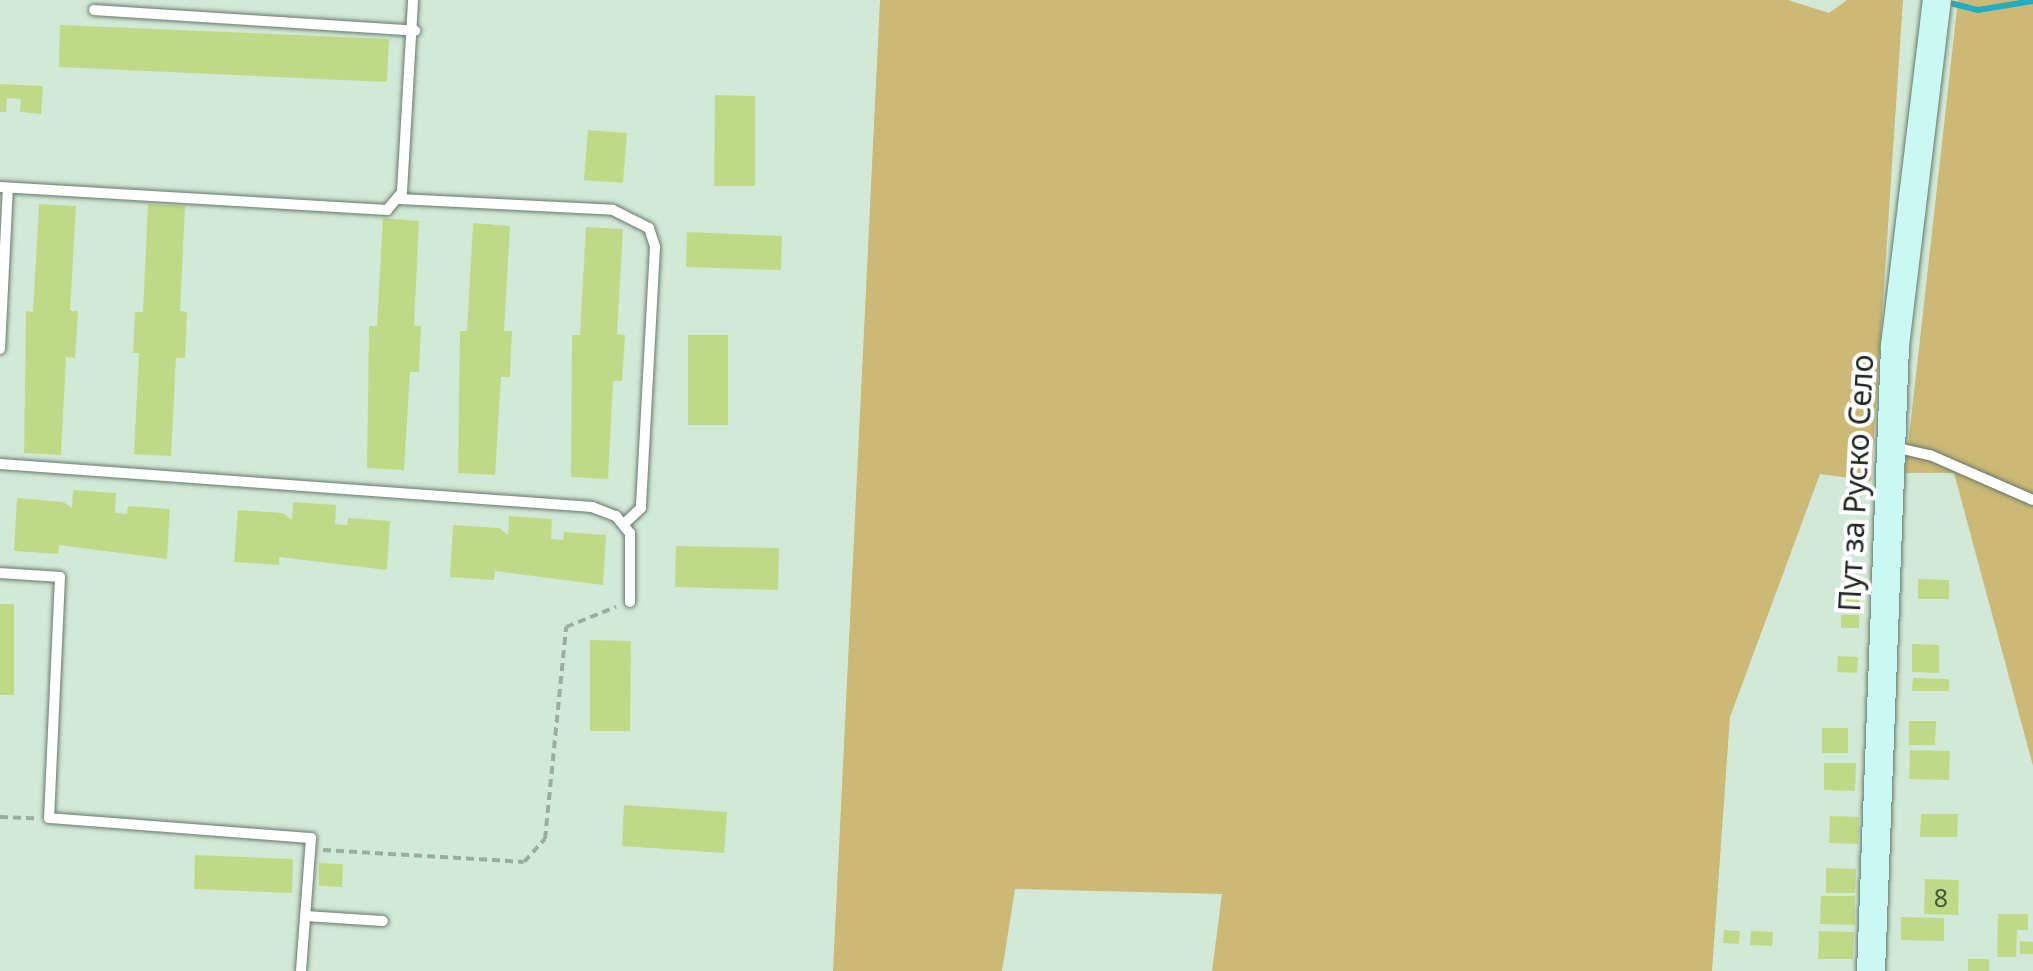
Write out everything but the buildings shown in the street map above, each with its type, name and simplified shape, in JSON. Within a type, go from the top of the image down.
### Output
[{"type":"main road","name":"Пут за Руско Село","points":[[1871,971],[1889,446],[1911,191],[1937,0]]},
{"type":"lane","points":[[398,199],[415,30],[413,0]]},
{"type":"lane","points":[[94,10],[415,30]]},
{"type":"lane","points":[[0,349],[4,188],[380,212],[398,199],[612,210],[649,228],[655,247],[641,508],[624,523]]},
{"type":"lane","points":[[1889,446],[1930,455],[2033,500]]},
{"type":"lane","points":[[0,464],[592,507],[624,523],[632,543],[630,602]]},
{"type":"lane","points":[[0,573],[60,577],[49,818],[311,838],[300,971]]},
{"type":"lane","points":[[305,916],[384,921]]},
{"type":"path","points":[[310,849],[524,862],[545,838],[566,626],[630,602]]},
{"type":"path","points":[[0,817],[49,818]]},
{"type":"shaded area","points":[[880,0],[1788,0],[1829,13],[1847,0],[1903,0],[1871,481],[1820,474],[1730,717],[1712,971],[1212,971],[1222,894],[1015,889],[1002,971],[833,971]]},
{"type":"shaded area","points":[[1958,0],[2033,0],[2033,766],[1954,473],[1905,473]]},
{"type":"waterway","points":[[1954,4],[1978,10],[2033,1]]}]
